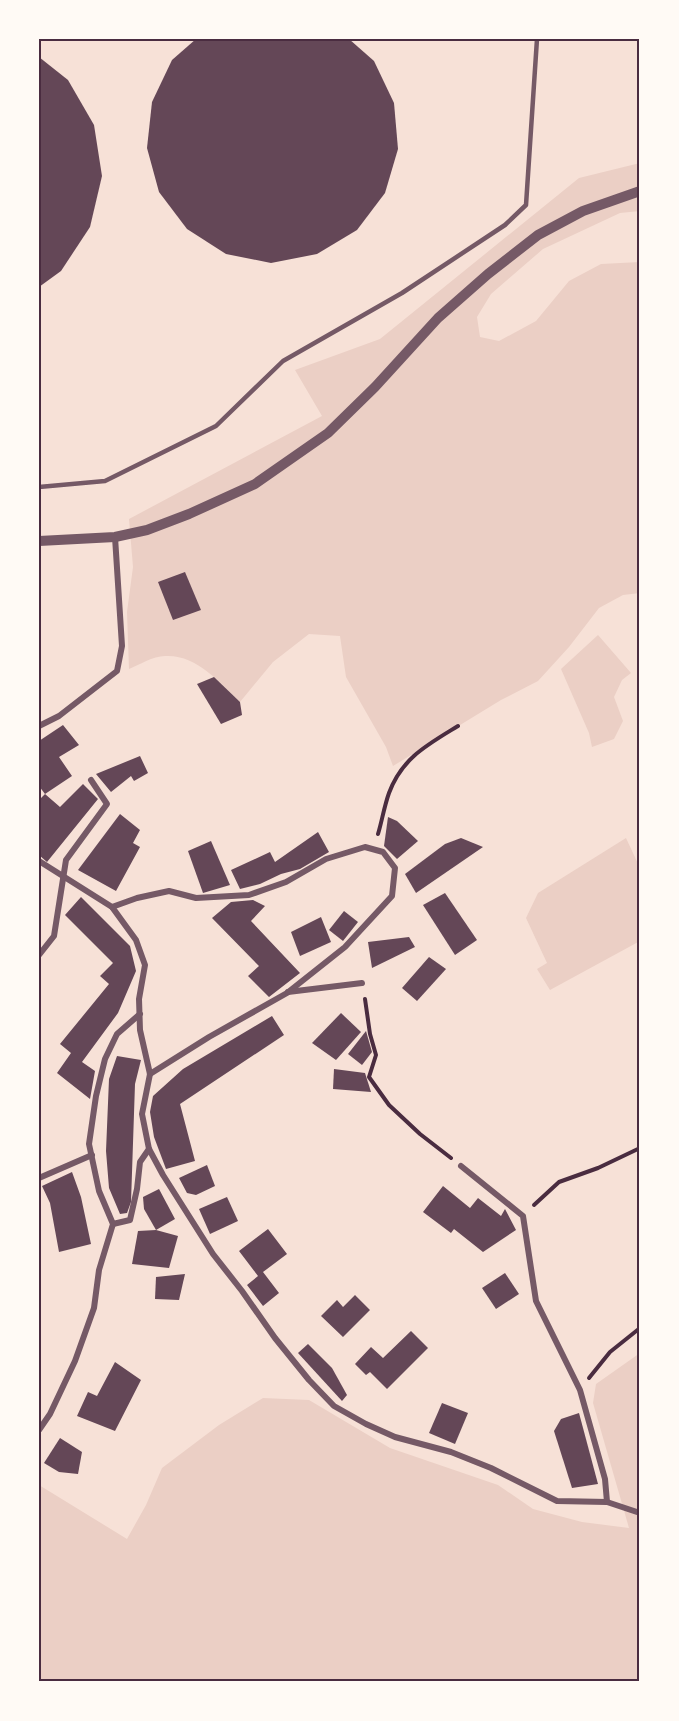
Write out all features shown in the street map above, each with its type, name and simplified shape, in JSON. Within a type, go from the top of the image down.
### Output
[{"type":"street","points":[[39,542],[115,537],[147,530],[255,484],[328,433],[375,387],[438,318],[488,274],[538,235],[584,211],[640,191]]},
{"type":"street","points":[[39,726],[59,716],[117,670],[122,646],[115,537]]},
{"type":"street","points":[[39,956],[54,936],[66,860],[107,804],[91,780]]},
{"type":"street","points":[[112,907],[137,898],[169,891],[196,898],[249,895],[286,882],[326,859],[364,847],[383,852],[395,868],[392,896],[345,947],[287,993],[209,1036],[150,1074]]},
{"type":"street","points":[[39,861],[112,907],[136,940],[145,964],[139,999],[140,1030],[150,1074],[142,1114],[149,1149],[213,1254],[274,1338],[309,1380],[334,1406],[395,1437],[451,1452],[490,1468],[557,1501],[607,1502],[640,1513]]},
{"type":"street","points":[[287,993],[362,983]]},
{"type":"street","points":[[39,1430],[50,1414],[75,1361],[94,1308],[99,1270],[113,1224],[99,1191],[89,1144],[96,1096],[105,1059],[117,1034],[140,1014]]},
{"type":"street","points":[[113,1224],[130,1220],[140,1162],[149,1149]]},
{"type":"street","points":[[39,1178],[92,1155]]},
{"type":"street","points":[[461,1166],[523,1216],[536,1301],[580,1390],[606,1479],[607,1502]]},
{"type":"lane","points":[[39,488],[105,481],[216,426],[283,361],[402,293],[505,225],[526,205],[537,39]]},
{"type":"path","points":[[373,849],[389,793],[403,765],[428,744],[458,726]]},
{"type":"path","points":[[362,983],[370,1034],[376,1055],[369,1077],[389,1105],[420,1134],[461,1166]]},
{"type":"path","points":[[523,1216],[559,1182],[598,1168],[640,1148]]},
{"type":"path","points":[[580,1390],[610,1352],[640,1328]]},
{"type":"shaded area","points":[[640,163],[640,211],[620,213],[543,249],[491,294],[477,317],[480,337],[499,341],[536,321],[569,281],[601,264],[640,262],[640,593],[623,595],[599,608],[569,647],[538,681],[501,700],[393,766],[386,747],[346,677],[340,636],[309,634],[273,662],[240,702],[215,678],[197,664],[187,660],[160,656],[129,669],[127,612],[133,567],[129,519],[322,416],[295,370],[380,339],[579,178]]},
{"type":"shaded area","points":[[598,635],[631,673],[622,680],[614,697],[623,721],[614,739],[592,747],[589,733],[561,669]]},
{"type":"shaded area","points":[[626,838],[640,868],[640,941],[550,990],[537,969],[547,963],[526,918],[538,893]]},
{"type":"shaded area","points":[[640,1353],[640,1682],[39,1682],[39,1485],[127,1539],[146,1505],[162,1468],[219,1425],[263,1398],[309,1400],[390,1448],[498,1485],[533,1509],[582,1522],[629,1528],[593,1403],[596,1384]]},
{"type":"building","points":[[196,39],[349,39],[374,61],[394,103],[398,149],[385,193],[357,230],[317,254],[271,263],[226,254],[187,229],[159,192],[147,148],[152,102],[172,60]]},
{"type":"building","points":[[39,57],[68,80],[94,125],[102,176],[90,227],[61,271],[39,287]]},
{"type":"building","points":[[185,572],[201,610],[173,620],[158,582]]},
{"type":"building","points":[[214,677],[240,702],[242,715],[221,724],[197,684]]},
{"type":"building","points":[[63,725],[79,745],[59,757],[72,776],[45,794],[39,786],[39,741]]},
{"type":"building","points":[[140,756],[148,773],[134,781],[131,776],[111,792],[96,774]]},
{"type":"building","points":[[83,784],[98,799],[47,862],[39,855],[39,800],[45,794],[60,807]]},
{"type":"building","points":[[120,814],[140,830],[133,843],[140,847],[116,891],[78,870]]},
{"type":"building","points":[[388,817],[397,821],[418,841],[397,859],[384,846]]},
{"type":"building","points":[[318,832],[329,852],[300,869],[240,889],[231,870],[270,852],[275,862]]},
{"type":"building","points":[[461,838],[483,847],[416,893],[405,874],[445,844]]},
{"type":"building","points":[[211,841],[230,885],[203,893],[188,851]]},
{"type":"building","points":[[445,893],[477,940],[455,955],[423,905]]},
{"type":"building","points":[[81,897],[130,946],[136,971],[118,1013],[82,1062],[95,1071],[90,1099],[57,1073],[71,1053],[60,1044],[109,984],[100,976],[113,963],[65,915]]},
{"type":"building","points":[[253,900],[265,906],[251,921],[300,973],[269,997],[248,976],[259,966],[212,918],[231,902]]},
{"type":"building","points":[[344,911],[358,922],[343,941],[329,930]]},
{"type":"building","points":[[321,917],[331,942],[300,956],[291,932]]},
{"type":"building","points":[[409,937],[415,947],[372,968],[368,942]]},
{"type":"building","points":[[429,957],[446,969],[417,1001],[402,988]]},
{"type":"building","points":[[341,1013],[361,1032],[336,1060],[312,1043]]},
{"type":"building","points":[[272,1016],[284,1035],[180,1104],[195,1161],[166,1169],[154,1137],[150,1112],[153,1096],[183,1069]]},
{"type":"building","points":[[366,1031],[372,1052],[362,1065],[348,1054]]},
{"type":"building","points":[[117,1056],[141,1060],[135,1084],[131,1202],[127,1213],[120,1214],[109,1188],[106,1151],[109,1079]]},
{"type":"building","points":[[334,1069],[365,1073],[371,1092],[333,1089]]},
{"type":"building","points":[[207,1165],[215,1186],[196,1195],[187,1193],[179,1178]]},
{"type":"building","points":[[72,1172],[81,1197],[91,1244],[59,1252],[50,1203],[42,1186]]},
{"type":"building","points":[[443,1186],[470,1208],[478,1198],[501,1216],[505,1209],[516,1230],[483,1252],[454,1229],[451,1233],[423,1212]]},
{"type":"building","points":[[159,1189],[175,1219],[156,1230],[144,1209],[143,1197]]},
{"type":"building","points":[[227,1197],[238,1221],[210,1234],[199,1209]]},
{"type":"building","points":[[268,1229],[287,1254],[263,1272],[279,1293],[263,1306],[247,1285],[258,1276],[239,1251]]},
{"type":"building","points":[[156,1230],[178,1236],[169,1268],[132,1264],[138,1231]]},
{"type":"building","points":[[505,1273],[519,1294],[496,1309],[482,1288]]},
{"type":"building","points":[[185,1274],[179,1300],[155,1299],[156,1277]]},
{"type":"building","points":[[355,1295],[370,1310],[343,1337],[321,1316],[337,1300],[343,1307]]},
{"type":"building","points":[[411,1331],[428,1348],[387,1389],[370,1372],[366,1375],[355,1364],[371,1347],[383,1358]]},
{"type":"building","points":[[308,1344],[332,1368],[347,1395],[342,1401],[298,1353]]},
{"type":"building","points":[[115,1362],[141,1380],[115,1431],[77,1416],[88,1392],[97,1396]]},
{"type":"building","points":[[442,1403],[468,1413],[455,1444],[429,1433]]},
{"type":"building","points":[[579,1413],[598,1484],[572,1488],[554,1431],[561,1419]]},
{"type":"building","points":[[60,1438],[82,1452],[78,1474],[59,1472],[44,1463]]}]
